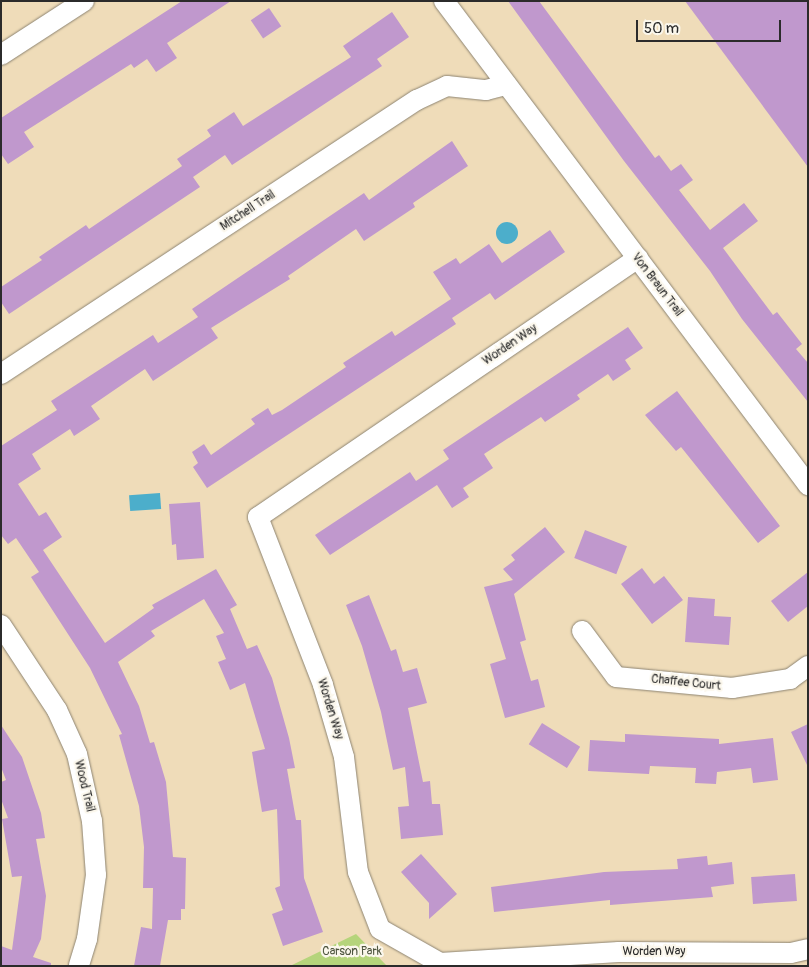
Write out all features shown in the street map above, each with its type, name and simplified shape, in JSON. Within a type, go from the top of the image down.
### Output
[{"type":"street","points":[[1,55],[84,1]]},
{"type":"street","name":"Von Braun Trail","points":[[444,1],[808,485]]},
{"type":"street","name":"Mitchell Trail","points":[[1,374],[417,100],[447,86],[486,90],[506,85]]},
{"type":"street","name":"Worden Way","points":[[638,258],[258,517],[323,685],[344,757],[358,872],[380,929],[440,963],[619,952],[792,953],[808,949]]},
{"type":"street","name":"Wood Trail","points":[[1,625],[57,710],[77,754],[92,821],[96,875],[87,939],[79,966]]},
{"type":"street","name":"Chaffee Court","points":[[582,632],[616,677],[732,688],[790,679],[808,666]]},
{"type":"green space","name":"Carson Park","points":[[356,934],[387,966],[290,966]]},
{"type":"water","points":[[507,222],[515,225],[518,233],[515,241],[507,244],[499,241],[496,233],[499,225]]},
{"type":"water","points":[[160,493],[161,509],[130,511],[129,495]]},
{"type":"building","points":[[182,1],[231,1],[167,43],[177,58],[156,72],[147,59],[134,68],[131,64],[24,132],[34,147],[8,164],[1,154],[1,118]]},
{"type":"building","points":[[508,1],[539,1],[655,158],[659,155],[671,171],[681,164],[693,180],[679,190],[710,230],[744,203],[758,221],[723,248],[773,315],[777,312],[802,344],[796,349],[808,363],[808,402],[742,319],[710,271],[624,161]]},
{"type":"building","points":[[685,1],[808,1],[808,167]]},
{"type":"building","points":[[269,8],[281,26],[263,39],[251,20]]},
{"type":"building","points":[[392,12],[409,37],[377,59],[382,66],[232,165],[225,155],[193,177],[200,187],[9,314],[1,302],[1,287],[42,260],[39,257],[86,225],[89,229],[182,166],[177,159],[211,136],[207,130],[234,112],[243,126],[351,57],[343,46]]},
{"type":"building","points":[[452,141],[468,166],[413,203],[415,207],[364,241],[356,229],[288,276],[290,279],[211,328],[218,338],[153,381],[145,369],[91,406],[100,419],[74,436],[70,429],[32,454],[41,469],[18,484],[39,516],[46,512],[62,537],[43,550],[105,643],[154,608],[152,605],[216,569],[237,605],[230,609],[247,649],[257,645],[272,678],[289,738],[295,768],[287,769],[296,820],[301,820],[304,878],[323,932],[283,946],[272,914],[283,910],[275,888],[280,886],[277,809],[262,812],[252,752],[265,749],[245,683],[230,690],[218,662],[226,659],[216,636],[224,633],[204,599],[151,631],[155,636],[118,662],[139,706],[150,743],[154,742],[166,782],[173,857],[186,858],[185,909],[181,909],[181,920],[168,920],[160,966],[134,966],[141,927],[152,929],[153,888],[143,888],[144,847],[139,806],[119,735],[122,734],[90,668],[31,577],[39,572],[16,538],[8,544],[1,535],[1,446],[57,410],[51,401],[153,335],[158,343],[198,317],[192,309],[364,193],[369,200]]},
{"type":"building","points":[[550,230],[565,252],[495,300],[490,293],[452,318],[456,324],[207,488],[193,467],[198,463],[192,452],[204,444],[211,455],[255,424],[251,419],[268,408],[272,415],[282,410],[346,367],[343,363],[392,331],[395,336],[451,299],[433,272],[456,258],[460,264],[489,244],[502,263]]},
{"type":"building","points":[[628,327],[643,348],[625,360],[631,369],[613,381],[608,374],[577,395],[580,399],[545,422],[541,417],[484,454],[493,468],[463,488],[469,497],[452,508],[437,485],[330,555],[315,535],[410,472],[416,481],[449,459],[443,450]]},
{"type":"building","points":[[677,391],[780,526],[758,543],[681,447],[676,451],[645,415]]},
{"type":"building","points":[[200,502],[204,558],[177,560],[176,544],[172,545],[169,504]]},
{"type":"building","points":[[545,527],[565,552],[514,594],[526,640],[520,642],[531,681],[538,679],[545,707],[505,718],[490,664],[506,659],[484,587],[513,580],[503,569],[515,560],[511,555]]},
{"type":"building","points":[[585,530],[627,546],[616,574],[574,558]]},
{"type":"building","points":[[642,568],[654,584],[664,576],[683,600],[652,624],[621,584]]},
{"type":"building","points":[[808,572],[808,606],[788,622],[771,601]]},
{"type":"building","points":[[369,595],[391,651],[396,649],[403,672],[417,668],[427,703],[408,708],[423,782],[430,781],[432,804],[440,804],[443,835],[401,839],[398,807],[409,806],[405,767],[393,770],[381,712],[362,646],[346,605]]},
{"type":"building","points":[[688,597],[715,599],[714,616],[731,617],[729,645],[685,642]]},
{"type":"building","points":[[542,723],[580,747],[567,768],[529,744]]},
{"type":"building","points":[[808,724],[808,767],[791,732]]},
{"type":"building","points":[[1,725],[22,757],[41,813],[45,838],[36,839],[46,896],[41,939],[33,957],[51,963],[51,966],[1,966],[1,946],[12,950],[22,876],[12,877],[2,819],[8,818],[1,799],[1,782],[6,780],[1,767]]},
{"type":"building","points":[[625,734],[719,739],[719,744],[773,738],[778,780],[753,783],[751,768],[717,772],[716,784],[695,783],[696,768],[650,766],[649,774],[588,771],[590,740],[625,742]]},
{"type":"building","points":[[421,854],[457,894],[429,919],[429,903],[401,872]]},
{"type":"building","points":[[707,856],[708,865],[732,862],[734,884],[711,887],[713,897],[610,905],[610,900],[494,912],[491,887],[604,872],[678,869],[677,859]]},
{"type":"building","points":[[795,874],[797,901],[753,904],[751,877]]}]
